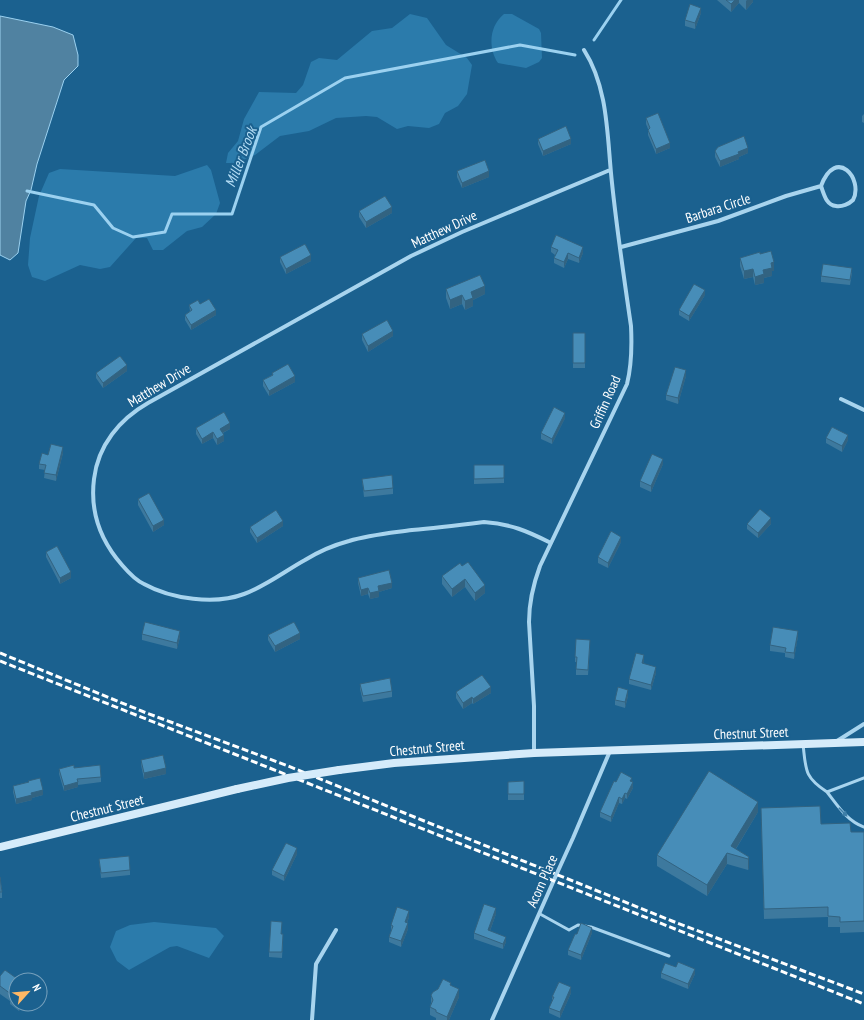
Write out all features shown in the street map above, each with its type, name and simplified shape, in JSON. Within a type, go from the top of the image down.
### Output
[{"type":"main road","name":"Chestnut Street","points":[[0,847],[237,789],[288,778],[394,762],[534,753],[864,742]]},
{"type":"street","name":"Griffin Road","points":[[534,753],[534,706],[529,610],[534,581],[627,384],[631,369],[631,326],[610,170],[602,95],[593,66],[584,50]]},
{"type":"street","points":[[858,176],[848,168],[838,167],[829,172],[824,178],[821,186],[825,199],[831,204],[837,206],[850,203],[860,192],[861,186]]},
{"type":"street","name":"Matthew Drive","points":[[551,543],[512,526],[500,523],[484,522],[369,536],[348,541],[305,559],[262,586],[244,595],[226,598],[182,598],[166,594],[144,584],[129,572],[109,549],[99,530],[93,508],[92,497],[94,477],[100,457],[110,436],[121,424],[148,402],[411,256],[462,232],[610,170]]},
{"type":"street","name":"Barbara Circle","points":[[621,247],[718,221],[786,196],[821,186]]},
{"type":"street","points":[[842,399],[864,410]]},
{"type":"street","points":[[833,744],[864,724]]},
{"type":"street","name":"Acorn Place","points":[[492,1020],[540,914],[610,751]]},
{"type":"street","points":[[312,1020],[316,989],[316,964],[336,930]]},
{"type":"lane","points":[[803,744],[807,772],[814,782],[827,792],[841,811],[855,824],[864,827]]},
{"type":"lane","points":[[827,792],[864,778]]},
{"type":"lane","points":[[540,914],[569,930],[578,925],[591,927],[669,956]]},
{"type":"shaded area","points":[[410,14],[427,18],[446,45],[467,58],[472,65],[467,94],[458,106],[445,113],[439,124],[429,128],[408,126],[397,129],[377,117],[366,116],[336,118],[309,131],[280,136],[255,155],[236,163],[226,163],[228,153],[238,141],[244,119],[259,92],[296,93],[303,85],[311,62],[319,58],[337,60],[372,31],[392,28]]},
{"type":"shaded area","points":[[504,14],[512,14],[539,29],[541,33],[542,58],[539,62],[526,68],[498,63],[493,51],[492,37],[495,25]]},
{"type":"shaded area","points":[[0,16],[53,27],[73,35],[78,55],[78,66],[64,80],[37,164],[31,190],[26,201],[18,253],[10,260],[0,255]]},
{"type":"shaded area","points":[[207,165],[211,170],[220,203],[216,214],[202,227],[187,231],[163,250],[153,250],[147,238],[136,238],[110,267],[100,269],[80,265],[45,281],[32,277],[28,265],[30,238],[39,196],[49,173],[60,169],[175,176]]},
{"type":"shaded area","points":[[154,922],[216,928],[224,936],[209,958],[177,946],[170,947],[129,970],[117,961],[110,947],[116,931],[130,925]]},
{"type":"building","points":[[726,0],[735,0],[731,4]]},
{"type":"building","points":[[690,4],[701,8],[695,23],[685,20]]},
{"type":"building","points":[[658,113],[670,143],[656,149],[648,130],[650,128],[646,118]]},
{"type":"building","points":[[566,126],[571,139],[543,151],[538,139]]},
{"type":"building","points":[[744,136],[748,148],[738,152],[739,154],[720,161],[715,151],[718,147]]},
{"type":"building","points":[[485,160],[489,171],[462,183],[457,171]]},
{"type":"building","points":[[385,196],[392,207],[366,222],[359,211]]},
{"type":"building","points":[[556,235],[583,247],[579,258],[568,253],[564,262],[554,258],[558,250],[551,247]]},
{"type":"building","points":[[305,244],[311,255],[286,269],[280,257]]},
{"type":"building","points":[[771,251],[774,262],[771,263],[772,268],[763,270],[764,274],[755,277],[753,269],[744,271],[740,258],[760,252],[760,254]]},
{"type":"building","points":[[823,264],[852,268],[850,280],[821,276]]},
{"type":"building","points":[[480,275],[485,286],[471,292],[473,298],[465,301],[462,295],[450,300],[446,289]]},
{"type":"building","points":[[694,284],[705,290],[689,316],[679,310]]},
{"type":"building","points":[[209,299],[216,310],[191,325],[185,315],[192,310],[189,305],[198,300],[200,304]]},
{"type":"building","points":[[387,320],[393,331],[368,346],[362,334]]},
{"type":"building","points":[[573,333],[585,333],[585,363],[573,363]]},
{"type":"building","points":[[120,356],[127,365],[103,383],[96,373]]},
{"type":"building","points":[[288,364],[295,376],[269,391],[263,380]]},
{"type":"building","points":[[675,367],[686,370],[678,398],[666,395]]},
{"type":"building","points":[[554,407],[565,413],[552,439],[541,433]]},
{"type":"building","points":[[224,412],[230,423],[220,429],[224,435],[217,439],[213,432],[202,439],[196,428]]},
{"type":"building","points":[[832,427],[848,435],[842,446],[826,438]]},
{"type":"building","points":[[51,444],[63,447],[56,475],[44,473],[46,465],[39,464],[42,453],[48,455]]},
{"type":"building","points":[[652,454],[663,459],[651,486],[640,481]]},
{"type":"building","points":[[474,465],[504,465],[504,478],[474,479]]},
{"type":"building","points":[[392,475],[393,488],[364,491],[362,479]]},
{"type":"building","points":[[149,493],[164,520],[153,526],[138,499]]},
{"type":"building","points":[[760,509],[771,518],[758,533],[747,524]]},
{"type":"building","points":[[276,510],[283,521],[257,538],[250,527]]},
{"type":"building","points":[[611,531],[621,537],[608,563],[598,557]]},
{"type":"building","points":[[57,546],[71,572],[60,578],[46,552]]},
{"type":"building","points":[[468,562],[485,585],[475,593],[465,579],[452,589],[442,576],[460,563],[462,566]]},
{"type":"building","points":[[389,570],[392,583],[378,586],[379,591],[370,593],[368,588],[361,590],[358,578]]},
{"type":"building","points":[[145,622],[180,631],[177,643],[142,634]]},
{"type":"building","points":[[294,622],[300,633],[275,646],[268,635]]},
{"type":"building","points":[[773,627],[798,631],[794,653],[785,652],[786,648],[770,645]]},
{"type":"building","points":[[576,639],[590,640],[588,670],[576,669]]},
{"type":"building","points":[[636,653],[644,655],[642,663],[656,667],[651,685],[629,679]]},
{"type":"building","points":[[482,675],[491,687],[473,699],[472,697],[463,703],[456,692]]},
{"type":"building","points":[[390,678],[392,691],[363,696],[360,684]]},
{"type":"building","points":[[618,687],[628,690],[625,702],[615,700]]},
{"type":"building","points":[[163,755],[166,768],[144,773],[141,760]]},
{"type":"building","points":[[74,765],[74,768],[100,765],[101,777],[77,779],[78,782],[64,786],[59,769]]},
{"type":"building","points":[[709,771],[758,802],[731,846],[749,857],[748,859],[727,853],[707,885],[657,855]]},
{"type":"building","points":[[621,772],[632,778],[630,781],[633,782],[627,794],[625,793],[622,799],[619,797],[611,817],[600,812],[614,781],[616,782]]},
{"type":"building","points":[[40,778],[43,790],[31,793],[32,795],[16,799],[13,786]]},
{"type":"building","points":[[524,781],[524,794],[508,794],[508,782]]},
{"type":"building","points":[[820,806],[821,824],[850,823],[851,832],[864,832],[864,921],[840,922],[840,917],[828,916],[828,907],[764,909],[761,808]]},
{"type":"building","points":[[286,843],[297,848],[284,876],[272,870]]},
{"type":"building","points":[[129,856],[130,870],[101,873],[99,859]]},
{"type":"building","points":[[0,877],[2,892],[0,892]]},
{"type":"building","points":[[484,904],[496,908],[488,930],[506,937],[503,944],[474,933]]},
{"type":"building","points":[[397,907],[409,911],[405,922],[408,923],[401,941],[389,937]]},
{"type":"building","points":[[271,921],[282,922],[282,952],[269,952]]},
{"type":"building","points":[[581,923],[592,928],[581,955],[568,950]]},
{"type":"building","points":[[678,962],[695,969],[688,984],[661,973],[665,963],[676,967]]},
{"type":"building","points":[[5,970],[8,972],[8,992],[0,986],[0,976]]},
{"type":"building","points":[[443,979],[451,983],[450,985],[459,989],[447,1017],[436,1012],[436,1010],[430,1007],[433,1000],[431,995],[438,989]]},
{"type":"building","points":[[559,982],[571,987],[560,1012],[549,1008]]},
{"type":"waterway","name":"Miller Brook","points":[[594,40],[621,0]]},
{"type":"waterway","name":"Miller Brook","points":[[27,191],[94,205],[113,228],[133,237],[165,232],[172,214],[232,214],[261,127],[345,78],[520,45],[575,55]]},
{"type":"railway","points":[[0,653],[144,712],[288,766],[672,921],[864,994]]},
{"type":"railway","points":[[0,661],[864,1004]]}]
